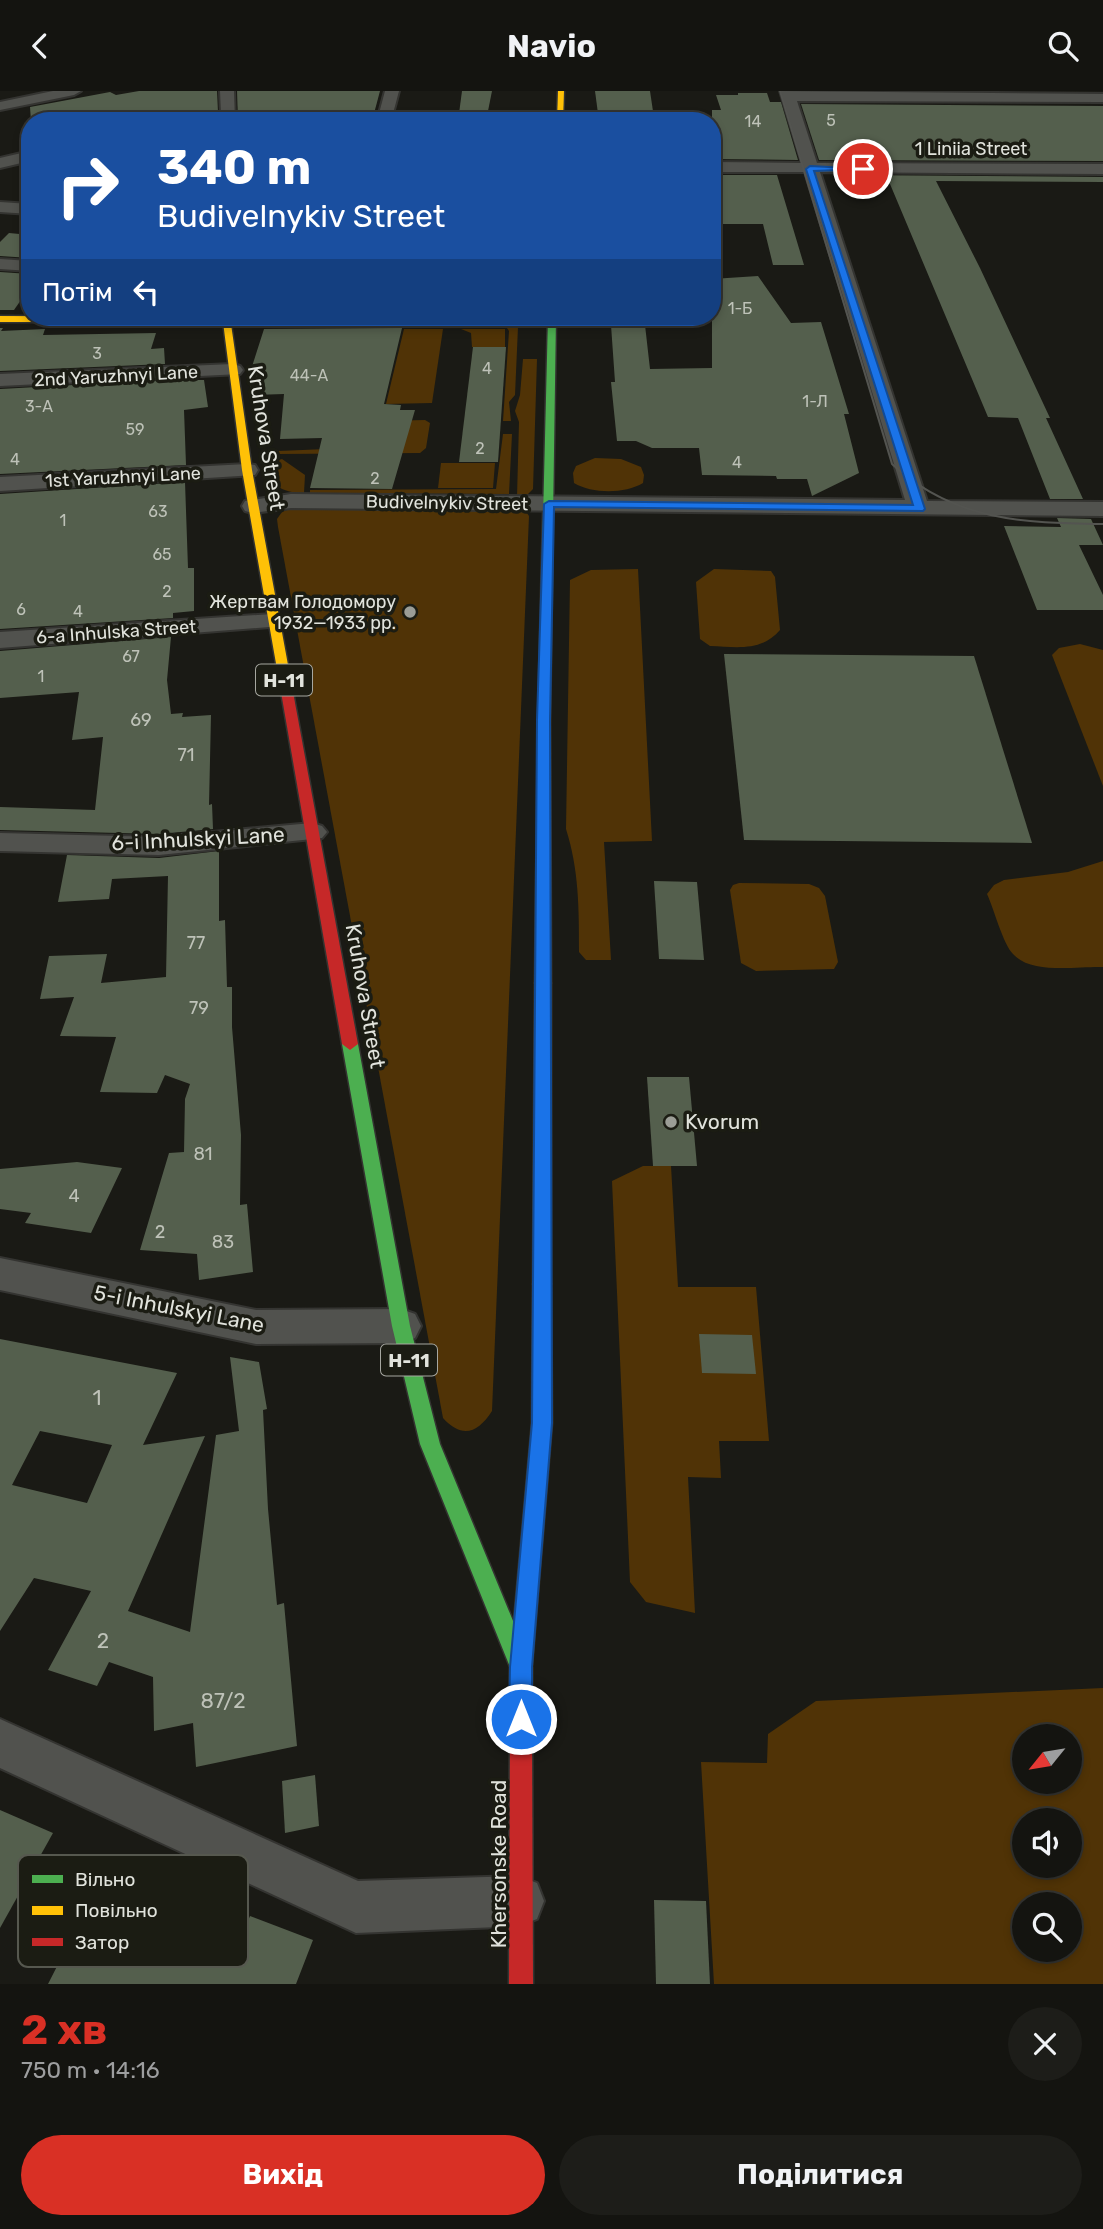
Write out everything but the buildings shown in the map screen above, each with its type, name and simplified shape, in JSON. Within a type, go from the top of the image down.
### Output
[{"type":"main road","points":[[560,112],[561,91]]},
{"type":"main road","points":[[0,319],[21,319]]},
{"type":"main road","name":"Kruhova Street","points":[[229,326],[253,506],[401,1326],[430,1444],[521,1667]]},
{"type":"main road","name":"Khersonske Road","points":[[521,1984],[521,1667],[542,1423],[544,720],[552,326]]},
{"type":"street","points":[[0,106],[75,91]]},
{"type":"street","points":[[227,91],[228,112]]},
{"type":"street","points":[[386,112],[392,91]]},
{"type":"street","points":[[919,509],[788,94],[1103,98]]},
{"type":"street","points":[[0,163],[21,158]]},
{"type":"street","name":"1 Liniia Street","points":[[721,167],[1103,169]]},
{"type":"street","points":[[0,171],[21,172]]},
{"type":"street","points":[[0,207],[21,208]]},
{"type":"street","points":[[0,264],[21,265]]},
{"type":"street","name":"2nd Yaruzhnyi Lane","points":[[0,380],[233,370]]},
{"type":"street","name":"1st Yaruzhnyi Lane","points":[[0,484],[247,470]]},
{"type":"street","name":"Budivelnykiv Street","points":[[253,506],[291,502],[1103,509]]},
{"type":"street","name":"6-a Inhulska Street","points":[[0,640],[273,621]]},
{"type":"street","name":"6-i Inhulskyi Lane","points":[[0,842],[159,846],[312,832]]},
{"type":"street","name":"5-i Inhulskyi Lane","points":[[0,1274],[256,1327],[401,1326]]},
{"type":"street","points":[[0,1744],[242,1855]]},
{"type":"street","points":[[248,1858],[356,1907],[519,1901]]},
{"type":"shaded area","points":[[518,327],[515,395],[509,402],[511,421],[503,421],[509,331],[507,328],[482,328]]},
{"type":"shaded area","points":[[404,329],[443,329],[432,403],[386,404]]},
{"type":"shaded area","points":[[461,329],[505,329],[505,347],[472,347],[471,333]]},
{"type":"shaded area","points":[[523,359],[537,359],[533,489],[528,494],[517,497],[519,422],[515,411],[520,395]]},
{"type":"shaded area","points":[[425,420],[430,423],[426,448],[420,453],[277,454],[278,451],[375,447],[381,421]]},
{"type":"shaded area","points":[[503,434],[512,434],[509,494],[310,493],[310,490],[496,489]]},
{"type":"shaded area","points":[[595,458],[621,459],[641,467],[643,483],[618,491],[599,491],[574,483],[573,473],[576,466]]},
{"type":"shaded area","points":[[282,459],[305,475],[304,493],[288,491],[275,482],[275,461]]},
{"type":"shaded area","points":[[441,463],[495,463],[493,488],[438,488]]},
{"type":"shaded area","points":[[292,508],[518,508],[525,510],[529,516],[492,1411],[481,1424],[469,1431],[457,1429],[443,1418],[278,527],[277,519],[282,512]]},
{"type":"shaded area","points":[[638,569],[652,841],[604,842],[611,960],[586,960],[579,952],[576,875],[566,829],[570,580],[591,570]]},
{"type":"shaded area","points":[[714,569],[771,571],[775,577],[780,630],[773,637],[748,647],[710,646],[700,639],[696,582]]},
{"type":"shaded area","points":[[1080,644],[1103,650],[1103,786],[1052,655],[1059,648]]},
{"type":"shaded area","points":[[1103,861],[1103,967],[1043,967],[1021,961],[1013,954],[1002,935],[987,894],[994,885],[1004,880],[1068,872]]},
{"type":"shaded area","points":[[809,884],[819,888],[825,896],[838,962],[834,969],[756,971],[741,963],[730,890],[733,885]]},
{"type":"shaded area","points":[[643,1166],[671,1166],[678,1287],[756,1287],[769,1441],[719,1441],[721,1478],[688,1477],[695,1613],[646,1602],[630,1582],[612,1181]]},
{"type":"shaded area","points":[[1103,1688],[1103,1984],[714,1984],[701,1762],[767,1763],[768,1734],[816,1701]]},
{"type":"tram line","points":[[780,91],[892,464],[916,483],[965,508],[1017,520],[1103,524]]},
{"type":"traffic: fast","points":[[543,983],[544,720],[552,326]]},
{"type":"traffic: fast","points":[[350,1044],[401,1326],[430,1444],[521,1667],[521,1730]]},
{"type":"traffic: slow","points":[[560,112],[561,91]]},
{"type":"traffic: slow","points":[[0,319],[21,319]]},
{"type":"traffic: slow","points":[[228,326],[247,470],[287,692]]},
{"type":"traffic: slow","points":[[521,1665],[542,1423],[542,1284]]},
{"type":"traffic: jam","points":[[287,692],[350,1044]]},
{"type":"traffic: jam","points":[[542,1284],[543,983]]},
{"type":"traffic: jam","points":[[521,1730],[521,1984]]},
{"type":"place","name":"Жертвам Голодомору 1932—1933 рр.","points":[[410,612]]},
{"type":"place","name":"Kvorum","points":[[671,1122]]},
{"type":"route","points":[[521,1719],[521,1667],[542,1423],[544,720],[549,504],[919,509],[810,169],[863,169]]}]
